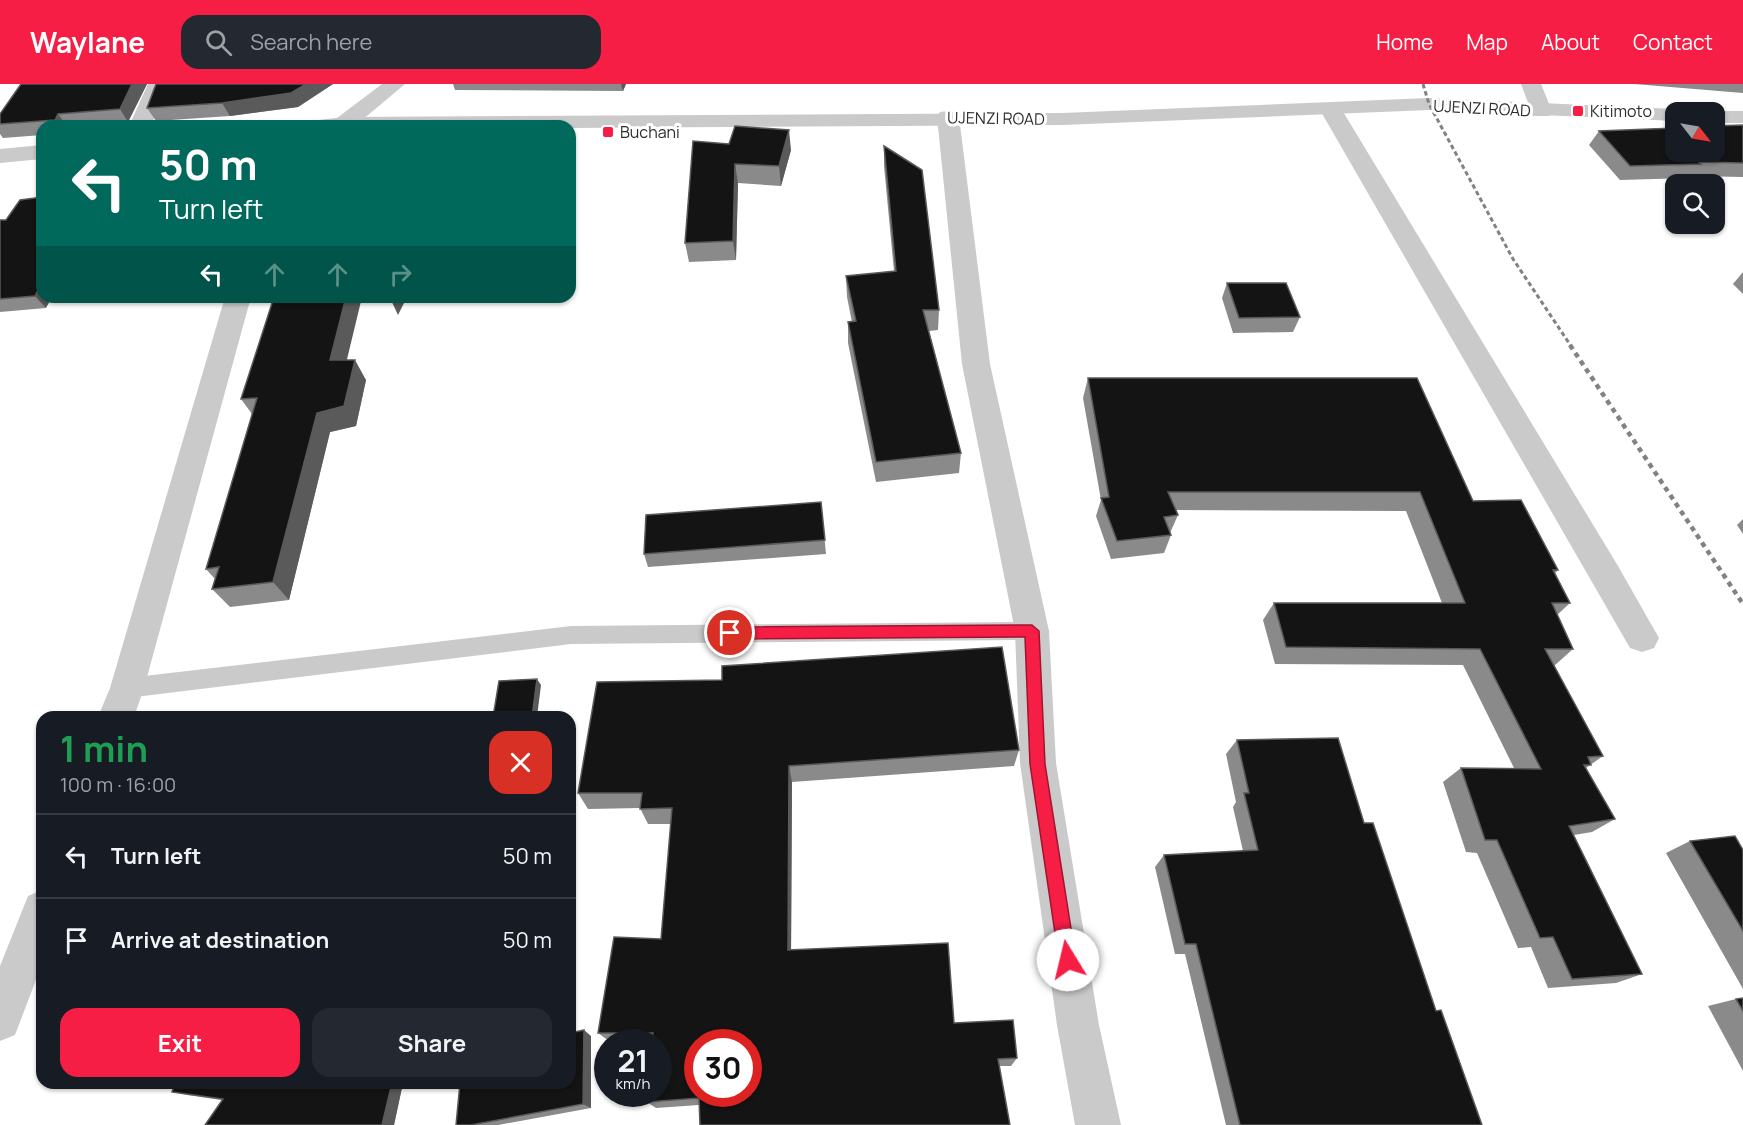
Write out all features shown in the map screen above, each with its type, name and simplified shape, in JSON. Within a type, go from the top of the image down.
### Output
[{"type":"street","points":[[143,120],[158,84]]},
{"type":"street","points":[[349,120],[395,84]]},
{"type":"street","points":[[1531,84],[1541,111]]},
{"type":"street","name":"UJENZI ROAD","points":[[576,121],[948,117],[1062,119],[1331,110],[1429,104],[1541,111],[1665,115]]},
{"type":"street","points":[[1331,110],[1642,638]]},
{"type":"street","points":[[948,117],[976,363],[1032,631],[1038,764],[1078,1025],[1098,1125]]},
{"type":"street","points":[[1725,117],[1743,117]]},
{"type":"street","points":[[0,156],[36,153]]},
{"type":"street","points":[[118,711],[127,688],[236,303]]},
{"type":"street","points":[[0,1020],[36,926]]},
{"type":"lane","points":[[127,688],[571,635],[1032,631]]},
{"type":"building","points":[[21,84],[132,84],[120,109],[58,114],[55,120],[0,124],[0,114]]},
{"type":"building","points":[[156,84],[306,84],[291,93],[222,103],[147,108]]},
{"type":"building","points":[[1743,125],[1743,163],[1699,162],[1725,162],[1725,126]]},
{"type":"building","points":[[735,126],[789,130],[779,166],[735,164],[733,241],[685,243],[693,141],[729,144]]},
{"type":"building","points":[[1665,128],[1665,162],[1699,162],[1701,164],[1630,166],[1599,131]]},
{"type":"building","points":[[884,146],[922,170],[939,310],[923,310],[961,453],[876,462],[848,322],[856,321],[846,276],[896,271]]},
{"type":"building","points":[[36,198],[36,294],[35,296],[0,299],[0,220],[6,220],[20,200]]},
{"type":"building","points":[[1227,283],[1286,283],[1300,317],[1239,318]]},
{"type":"building","points":[[272,303],[344,303],[330,360],[355,360],[344,406],[317,413],[273,582],[212,589],[219,567],[206,569],[257,398],[241,399]]},
{"type":"building","points":[[1088,378],[1417,378],[1473,501],[1521,500],[1558,570],[1553,570],[1570,603],[1552,603],[1573,649],[1545,649],[1603,756],[1588,757],[1591,765],[1584,765],[1615,819],[1569,826],[1642,974],[1572,979],[1553,937],[1540,938],[1497,840],[1485,840],[1461,768],[1541,769],[1480,649],[1286,647],[1274,603],[1465,603],[1420,492],[1168,492],[1178,515],[1164,517],[1171,535],[1117,541],[1101,498],[1109,497]]},
{"type":"building","points":[[821,502],[825,540],[644,554],[646,515]]},
{"type":"building","points":[[1002,647],[1019,750],[789,766],[788,950],[948,943],[954,1023],[1013,1020],[1017,1058],[998,1059],[1010,1125],[700,1125],[699,1107],[762,1107],[762,1029],[684,1029],[684,1099],[672,1100],[672,1029],[599,1029],[614,937],[661,939],[672,808],[640,809],[642,793],[578,793],[597,682],[722,680],[722,666]]},
{"type":"building","points":[[537,679],[533,711],[494,711],[499,681]]},
{"type":"building","points":[[1338,738],[1364,823],[1373,823],[1436,1011],[1441,1010],[1482,1125],[1240,1125],[1196,944],[1185,944],[1164,855],[1258,850],[1244,793],[1249,793],[1237,740]]},
{"type":"building","points":[[1735,836],[1743,850],[1743,931],[1690,841]]},
{"type":"building","points":[[1743,998],[1743,1011],[1736,999]]},
{"type":"building","points":[[584,1030],[583,1104],[471,1125],[456,1125],[459,1089],[576,1089],[576,1032]]},
{"type":"building","points":[[173,1089],[391,1089],[382,1125],[205,1125],[223,1099],[172,1092]]},
{"type":"railway","points":[[1423,84],[1429,104],[1513,259],[1571,346]]},
{"type":"railway","points":[[1570,345],[1743,604]]},
{"type":"place","name":"Kitimoto","points":[[1578,111]]},
{"type":"place","name":"Buchani","points":[[608,132]]},
{"type":"route","points":[[730,633],[911,630],[1032,631],[1038,764],[1068,960]]}]
